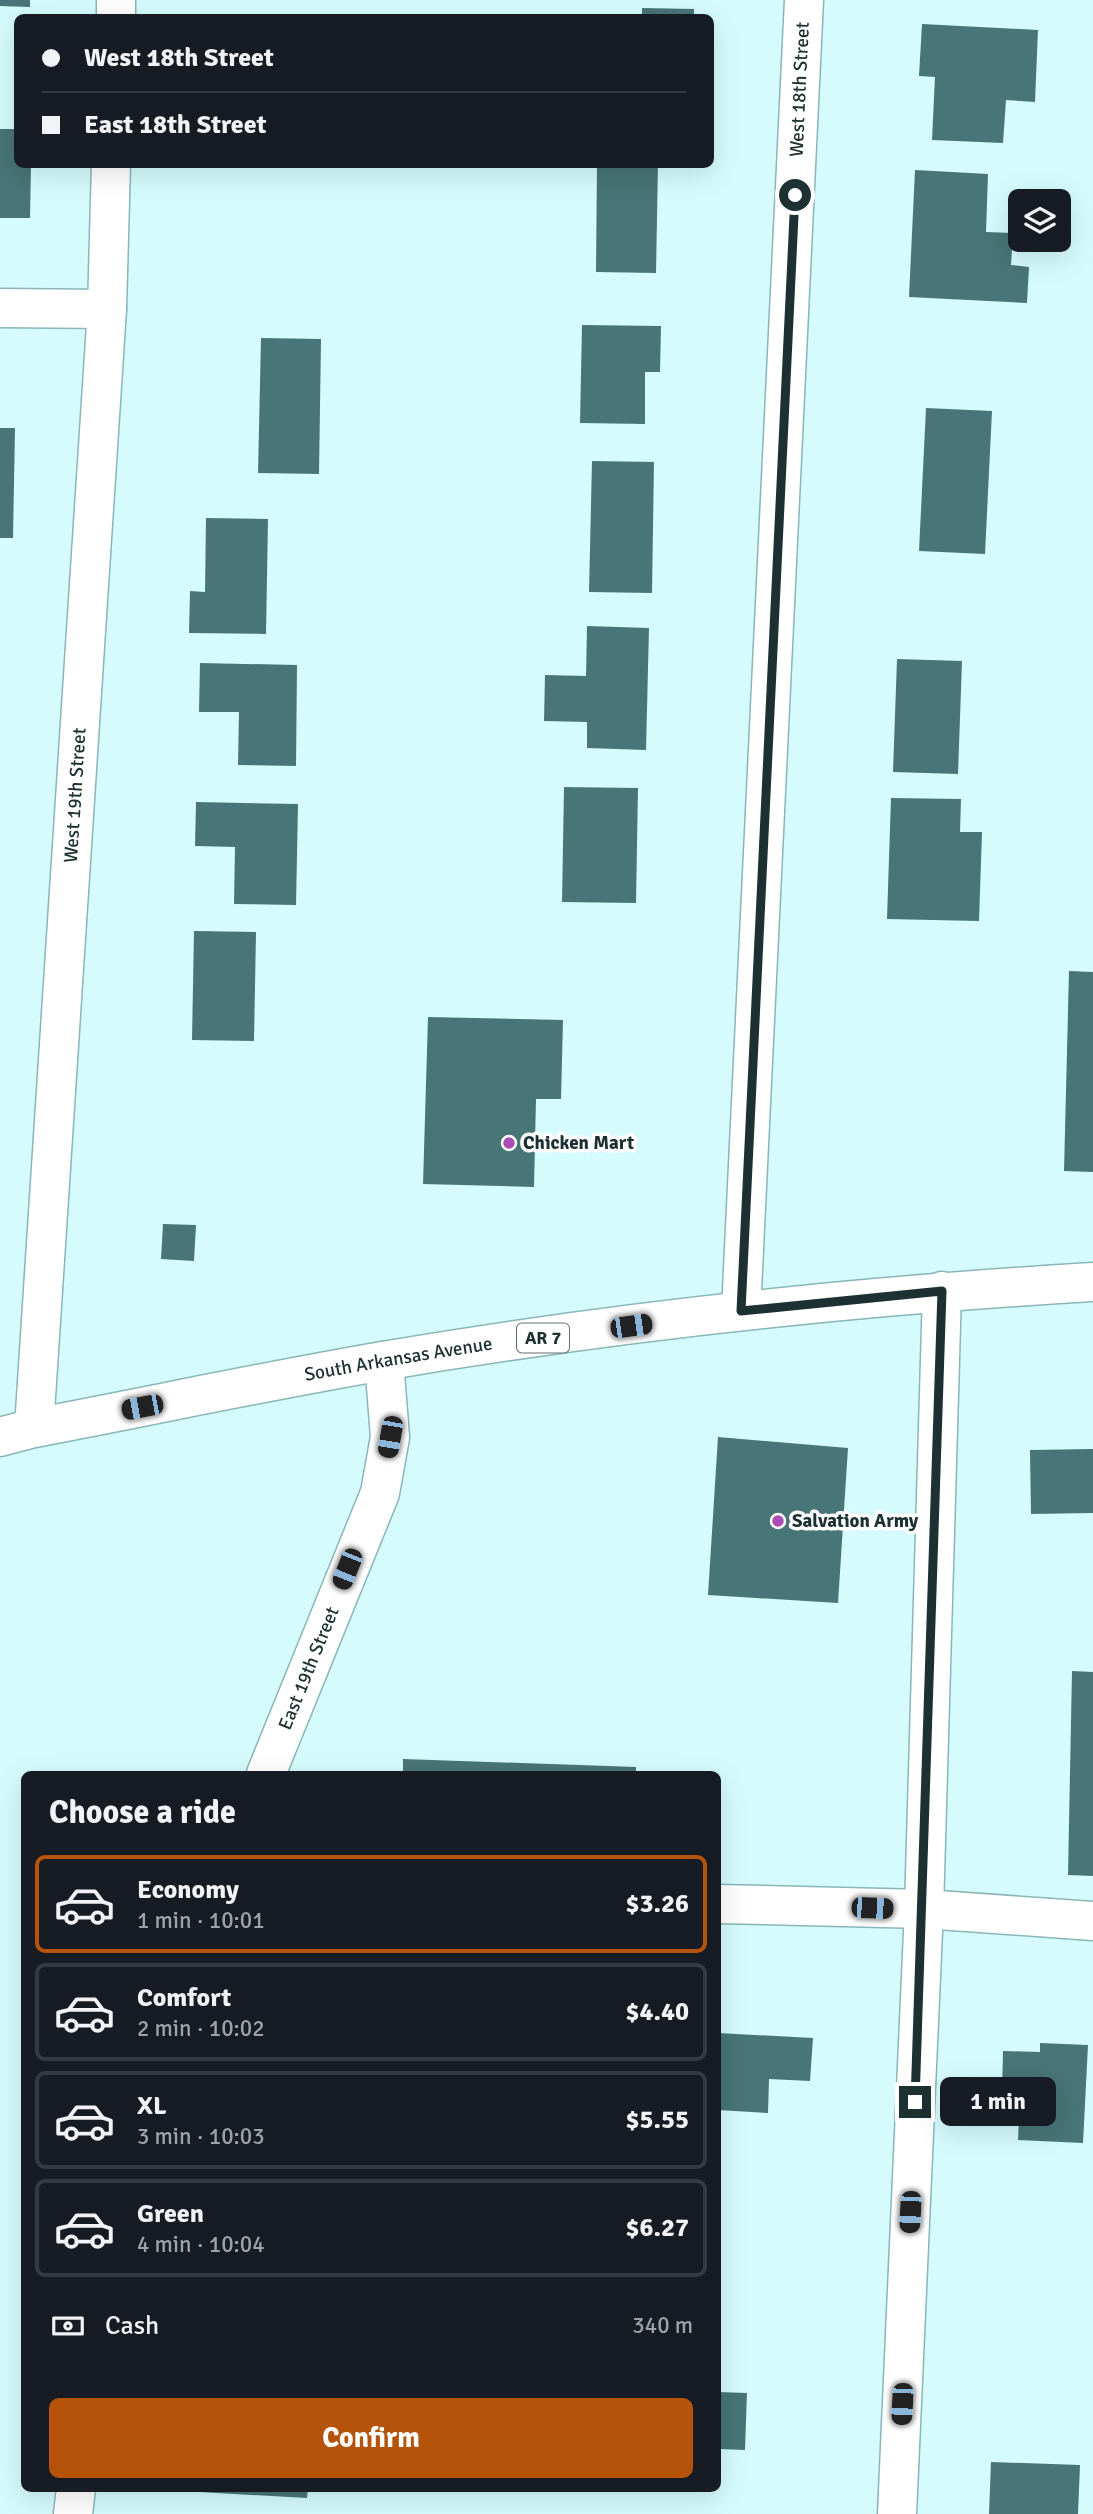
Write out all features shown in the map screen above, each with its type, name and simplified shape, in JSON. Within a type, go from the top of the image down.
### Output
[{"type":"main road","name":"West 18th Street","points":[[741,1311],[804,0]]},
{"type":"main road","name":"West 19th Street","points":[[17,1432],[107,309],[111,168]]},
{"type":"main road","points":[[0,308],[107,309]]},
{"type":"main road","name":"South Arkansas Avenue","points":[[17,1432],[384,1361],[741,1311],[942,1291],[1093,1282]]},
{"type":"main road","points":[[897,2514],[924,1909],[942,1291]]},
{"type":"main road","name":"East 19th Street","points":[[267,1771],[380,1493],[390,1437],[384,1361]]},
{"type":"main road","points":[[721,1904],[924,1909],[1093,1921]]},
{"type":"main road","points":[[73,2514],[76,2492]]},
{"type":"building","points":[[0,0],[30,0],[30,7],[0,6]]},
{"type":"building","points":[[642,8],[694,9],[694,14],[642,14]]},
{"type":"building","points":[[922,24],[1038,30],[1035,102],[1006,100],[1003,143],[932,140],[935,77],[919,76]]},
{"type":"building","points":[[0,129],[14,129],[14,168],[31,168],[30,218],[0,218]]},
{"type":"building","points":[[597,168],[658,168],[656,273],[596,272]]},
{"type":"building","points":[[915,170],[988,174],[986,232],[1008,233],[1011,265],[1029,267],[1027,303],[909,297]]},
{"type":"building","points":[[582,325],[661,326],[660,372],[645,372],[645,424],[580,423]]},
{"type":"building","points":[[261,338],[321,339],[319,474],[258,473]]},
{"type":"building","points":[[926,408],[992,411],[985,554],[919,551]]},
{"type":"building","points":[[0,428],[15,428],[13,538],[0,538]]},
{"type":"building","points":[[592,461],[654,462],[652,593],[589,592]]},
{"type":"building","points":[[206,518],[268,519],[266,634],[189,633],[190,591],[205,592]]},
{"type":"building","points":[[587,626],[649,628],[646,750],[587,748],[587,722],[544,721],[545,675],[586,676]]},
{"type":"building","points":[[897,659],[962,661],[958,774],[893,772]]},
{"type":"building","points":[[200,663],[297,665],[296,766],[238,765],[239,712],[199,712]]},
{"type":"building","points":[[564,787],[638,788],[636,903],[562,902]]},
{"type":"building","points":[[891,798],[961,799],[960,832],[982,832],[979,921],[887,919]]},
{"type":"building","points":[[196,802],[298,804],[296,905],[234,904],[235,847],[195,846]]},
{"type":"building","points":[[194,931],[256,932],[254,1041],[192,1040]]},
{"type":"building","points":[[1069,971],[1093,972],[1093,1172],[1064,1171]]},
{"type":"building","points":[[428,1017],[563,1020],[561,1099],[536,1099],[534,1187],[423,1184]]},
{"type":"building","points":[[163,1224],[196,1225],[194,1261],[161,1259]]},
{"type":"building","name":"Salvation Army","points":[[718,1437],[848,1448],[838,1603],[708,1595]]},
{"type":"building","points":[[1093,1449],[1093,1513],[1031,1514],[1030,1450]]},
{"type":"building","points":[[1072,1671],[1093,1672],[1093,1876],[1068,1875]]},
{"type":"building","points":[[403,1759],[636,1767],[636,1771],[403,1771]]},
{"type":"building","points":[[721,2033],[813,2038],[810,2081],[769,2079],[768,2113],[721,2110]]},
{"type":"building","points":[[1040,2043],[1088,2045],[1083,2143],[1018,2140],[1020,2094],[1002,2093],[1003,2051],[1040,2052]]},
{"type":"building","points":[[721,2392],[747,2393],[745,2450],[721,2449]]},
{"type":"building","points":[[991,2462],[1080,2465],[1078,2514],[989,2514]]},
{"type":"building","points":[[199,2492],[308,2492],[307,2498]]},
{"type":"place","name":"Chicken Mart","points":[[509,1143]]},
{"type":"place","name":"Salvation Army","points":[[778,1521]]},
{"type":"route","points":[[795,195],[741,1311],[942,1291],[924,1909],[915,2102]]}]
